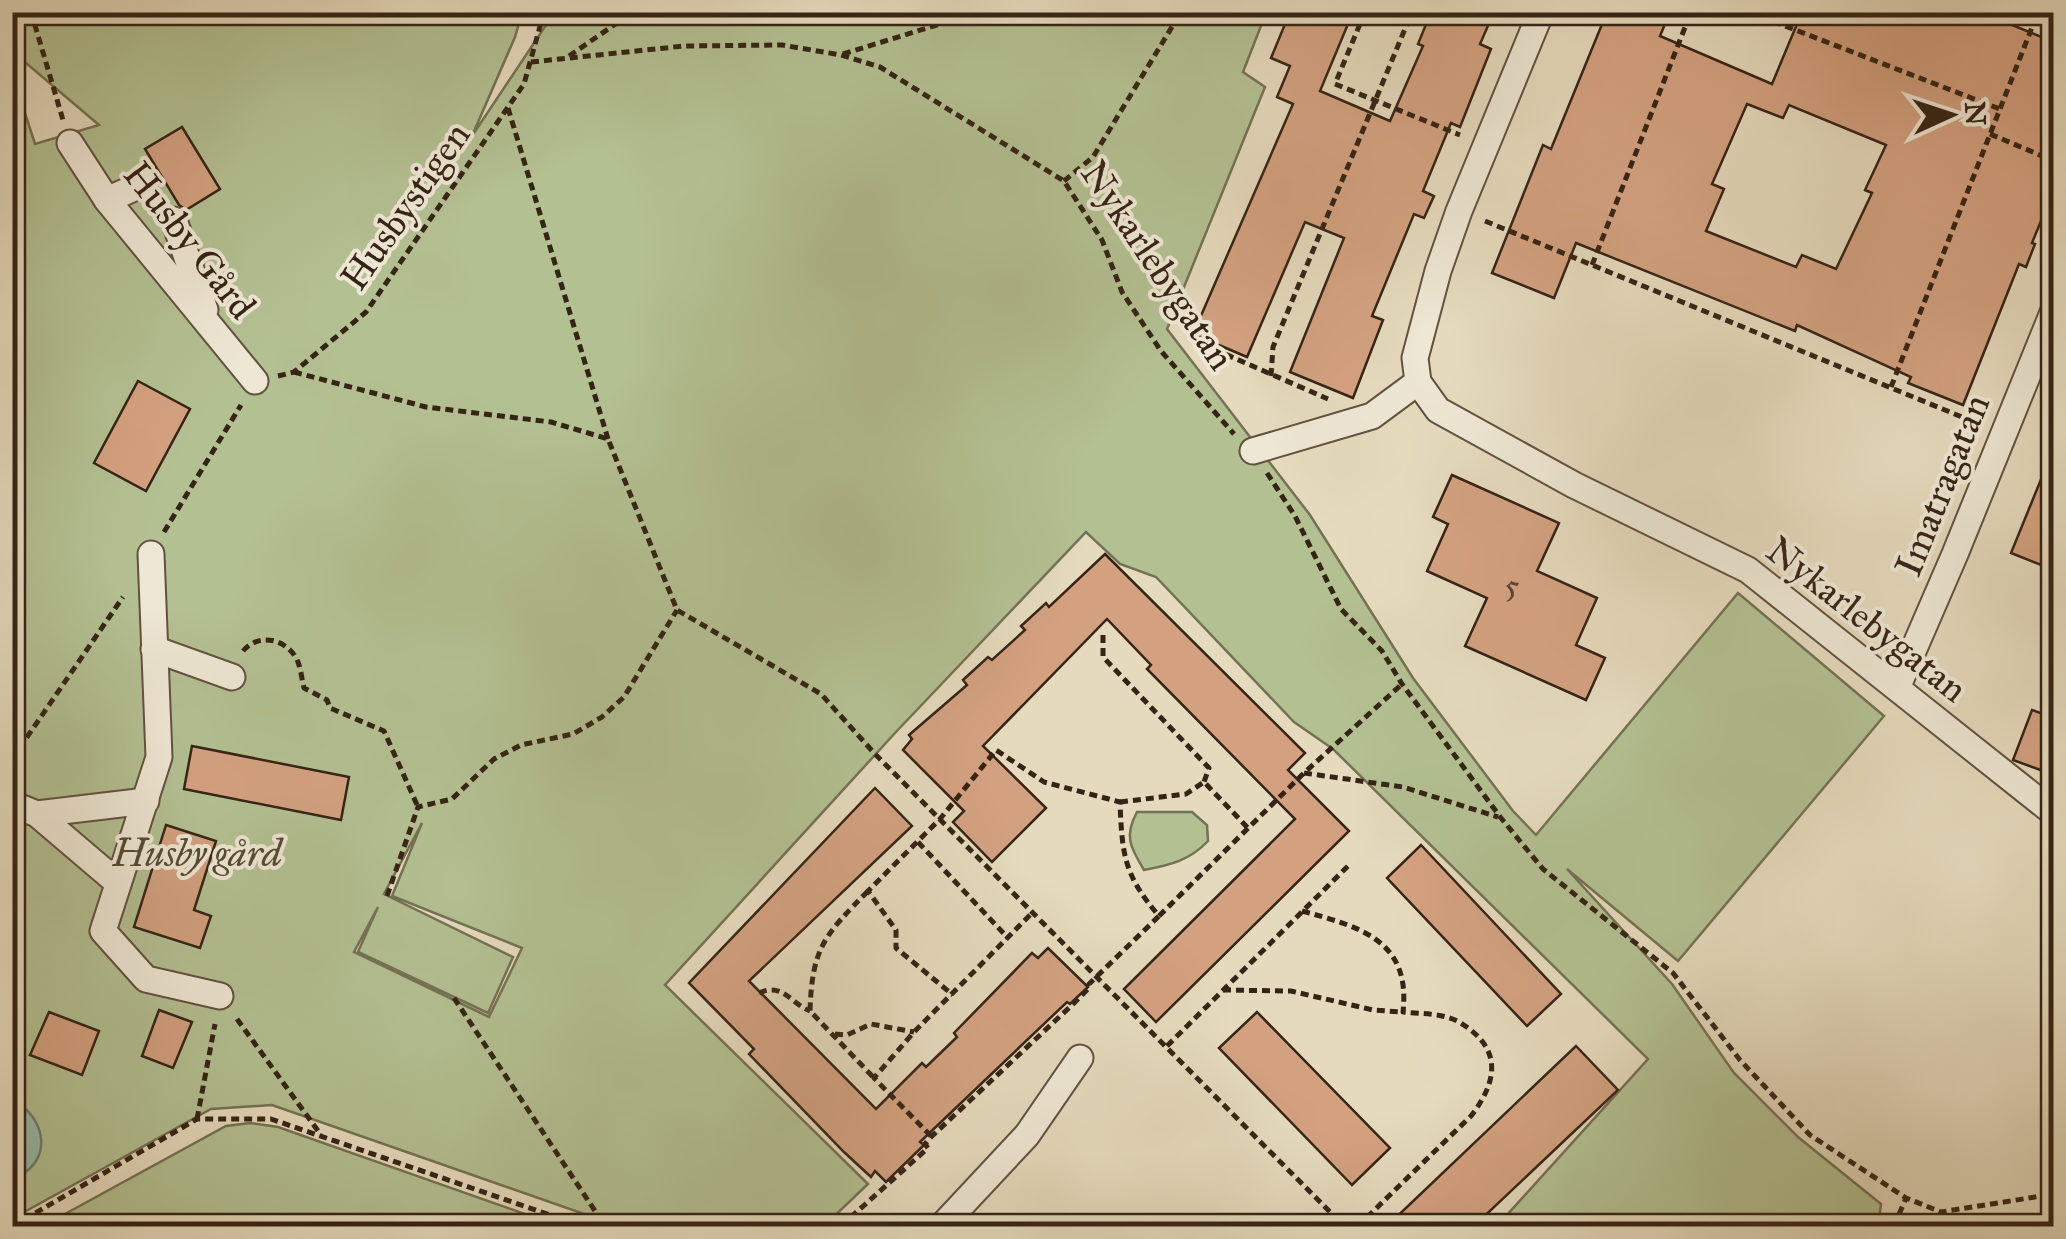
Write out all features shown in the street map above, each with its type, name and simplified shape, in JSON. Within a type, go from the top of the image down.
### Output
[{"type":"street","points":[[1252,452],[1372,416],[1418,382],[1414,358],[1438,272],[1541,12]]},
{"type":"street","name":"Husby Gård","points":[[70,143],[107,200],[256,381]]},
{"type":"street","points":[[107,200],[144,183]]},
{"type":"street","points":[[174,220],[210,326]]},
{"type":"street","name":"Imatragatan","points":[[1897,688],[2054,310]]},
{"type":"street","name":"Nykarlebygatan","points":[[1418,382],[1438,410],[1574,485],[1748,570],[2054,813]]},
{"type":"street","points":[[151,554],[160,758],[102,930],[146,979],[220,996]]},
{"type":"street","points":[[154,649],[232,677]]},
{"type":"street","points":[[25,809],[146,801]]},
{"type":"street","points":[[25,809],[118,884]]},
{"type":"street","points":[[942,1226],[1027,1135],[1080,1058]]},
{"type":"path","points":[[31,12],[70,143]]},
{"type":"path","name":"Husbystigen","points":[[256,381],[294,372],[366,312],[524,84],[544,12]]},
{"type":"path","points":[[566,58],[633,12]]},
{"type":"path","points":[[841,55],[978,12]]},
{"type":"path","points":[[1064,181],[1093,157],[1181,12]]},
{"type":"path","points":[[1365,12],[1335,84],[1486,146]]},
{"type":"path","points":[[1271,376],[1273,347],[1412,12]]},
{"type":"path","points":[[1592,265],[1690,12]]},
{"type":"path","points":[[1749,12],[2000,109]]},
{"type":"path","points":[[1891,388],[2038,12]]},
{"type":"path","name":"Nykarlebygatan","points":[[531,62],[684,46],[782,45],[841,55],[880,67],[1064,181],[1102,240],[1122,292],[1161,351],[1252,452],[1294,516],[1342,609],[1382,651],[1500,818],[1543,868],[1673,973],[1740,1060],[1810,1135],[1906,1198],[1940,1212],[2054,1194]]},
{"type":"path","points":[[508,108],[608,439],[677,610],[820,694],[1344,1226]]},
{"type":"path","points":[[1990,134],[2054,161]]},
{"type":"path","points":[[1459,211],[2003,434]]},
{"type":"path","points":[[1202,344],[1342,404]]},
{"type":"path","points":[[294,372],[426,408],[551,422],[608,439]]},
{"type":"path","points":[[418,807],[452,799],[494,759],[522,745],[572,734],[602,717],[624,697],[677,610]]},
{"type":"path","points":[[810,1011],[811,974],[823,941],[940,819],[996,750],[1044,782],[1120,802],[1186,794],[1204,782],[1209,768],[1102,657],[1103,635]]},
{"type":"path","points":[[232,677],[248,644],[268,639],[283,643],[297,660],[304,688],[327,700],[330,708],[384,732],[418,807],[387,896]]},
{"type":"path","points":[[841,1226],[928,1148],[925,1144],[932,1137],[1071,1006],[1304,774],[1402,684]]},
{"type":"path","points":[[1304,774],[1402,788],[1500,818]]},
{"type":"path","points":[[1204,782],[1248,828]]},
{"type":"path","points":[[1120,802],[1121,841],[1134,886],[1159,916]]},
{"type":"path","points":[[918,842],[1008,938]]},
{"type":"path","points":[[1167,1046],[1348,866]]},
{"type":"path","points":[[868,891],[896,930],[896,948],[953,996]]},
{"type":"path","points":[[1302,911],[1347,924],[1375,938],[1400,964],[1406,991],[1403,1012]]},
{"type":"path","points":[[874,1078],[1033,912]]},
{"type":"path","points":[[758,993],[781,990],[810,1011],[932,1137]]},
{"type":"path","points":[[1222,990],[1291,990],[1373,1010],[1435,1015],[1458,1022],[1486,1046],[1494,1072],[1484,1098],[1358,1226]]},
{"type":"path","points":[[197,1119],[220,996]]},
{"type":"path","points":[[220,996],[324,1138]]},
{"type":"path","points":[[454,998],[605,1226]]},
{"type":"path","points":[[832,1033],[846,1035],[871,1024],[914,1032]]},
{"type":"path","points":[[14,1226],[197,1119],[271,1119],[582,1226]]},
{"type":"path","points":[[1894,1226],[1906,1198]]},
{"type":"green space","points":[[13,13],[522,13],[472,136],[554,13],[1266,13],[1243,72],[1265,87],[1167,329],[1310,515],[1413,678],[1513,811],[1536,835],[1738,593],[1884,716],[1678,961],[1567,869],[1672,984],[1734,1073],[1798,1137],[1881,1204],[1878,1226],[1497,1226],[1648,1059],[1333,749],[1294,722],[1156,577],[1120,564],[1086,532],[895,733],[665,985],[868,1184],[824,1226],[608,1226],[607,1222],[272,1105],[211,1109],[13,1215],[12,190],[24,165],[13,183],[13,76],[35,144],[99,125],[13,52]],"holes":[[[422,823],[392,896],[522,948],[489,1017],[354,952],[378,907],[358,952],[488,1013],[513,957],[384,894]]]},
{"type":"green space","points":[[1137,812],[1192,812],[1207,825],[1208,841],[1179,861],[1144,870],[1130,841]]},
{"type":"green space","points":[[250,1123],[278,1127],[559,1226],[43,1226],[226,1126]]},
{"type":"shaded area","points":[[22,1106],[37,1124],[41,1145],[33,1165],[13,1178],[13,1111]]},
{"type":"building","points":[[1290,12],[1353,12],[1320,91],[1390,121],[1423,46],[1418,44],[1431,12],[1494,12],[1480,44],[1491,49],[1460,127],[1451,123],[1423,191],[1434,196],[1424,218],[1414,214],[1372,316],[1383,320],[1353,398],[1290,372],[1344,238],[1305,222],[1247,357],[1193,334],[1293,104],[1277,97],[1290,66],[1271,58]]},
{"type":"building","points":[[1607,12],[1670,12],[1660,36],[1772,84],[1802,12],[1980,12],[2054,42],[2054,189],[2026,267],[2019,264],[1963,405],[1908,383],[1911,377],[1797,325],[1795,331],[1576,243],[1554,298],[1492,273],[1543,145],[1551,149]],"holes":[[[1747,104],[1783,118],[1789,105],[1886,145],[1865,190],[1872,193],[1836,269],[1802,255],[1796,267],[1706,231],[1724,189],[1712,184]]]},
{"type":"building","points":[[182,127],[220,189],[186,210],[179,205],[145,149]]},
{"type":"building","points":[[138,381],[190,409],[146,491],[94,463]]},
{"type":"building","points":[[2054,451],[2054,570],[2011,553]]},
{"type":"building","points":[[1452,475],[1559,523],[1537,571],[1597,598],[1576,645],[1605,658],[1586,700],[1465,646],[1487,598],[1427,571],[1448,524],[1433,517]]},
{"type":"building","points":[[1105,554],[1305,753],[1288,770],[1349,831],[1156,1022],[1124,989],[1295,819],[1147,669],[1151,665],[1107,619],[983,746],[1046,808],[992,862],[953,822],[964,811],[903,750],[912,739],[909,735],[967,685],[963,680],[988,657],[992,660],[1025,630],[1021,626],[1046,603],[1049,607]]},
{"type":"building","points":[[2032,710],[2054,718],[2054,775],[2013,760]]},
{"type":"building","points":[[192,746],[349,777],[341,820],[184,789]]},
{"type":"building","points":[[875,788],[912,826],[749,981],[876,1109],[922,1063],[926,1067],[957,1037],[954,1033],[1032,953],[1038,958],[1048,948],[1088,987],[1070,1004],[1067,1002],[920,1142],[924,1145],[886,1182],[875,1171],[871,1177],[844,1152],[749,1054],[754,1049],[689,983]]},
{"type":"building","name":"Husby gård","points":[[166,825],[216,841],[194,910],[211,916],[200,948],[134,927]]},
{"type":"building","points":[[1421,845],[1561,994],[1527,1026],[1387,878]]},
{"type":"building","points":[[159,1010],[192,1022],[173,1068],[142,1056]]},
{"type":"building","points":[[49,1012],[99,1031],[82,1075],[30,1055]]},
{"type":"building","points":[[1257,1012],[1390,1148],[1352,1185],[1219,1048]]},
{"type":"building","points":[[1576,1046],[1618,1090],[1474,1226],[1387,1226]]}]
